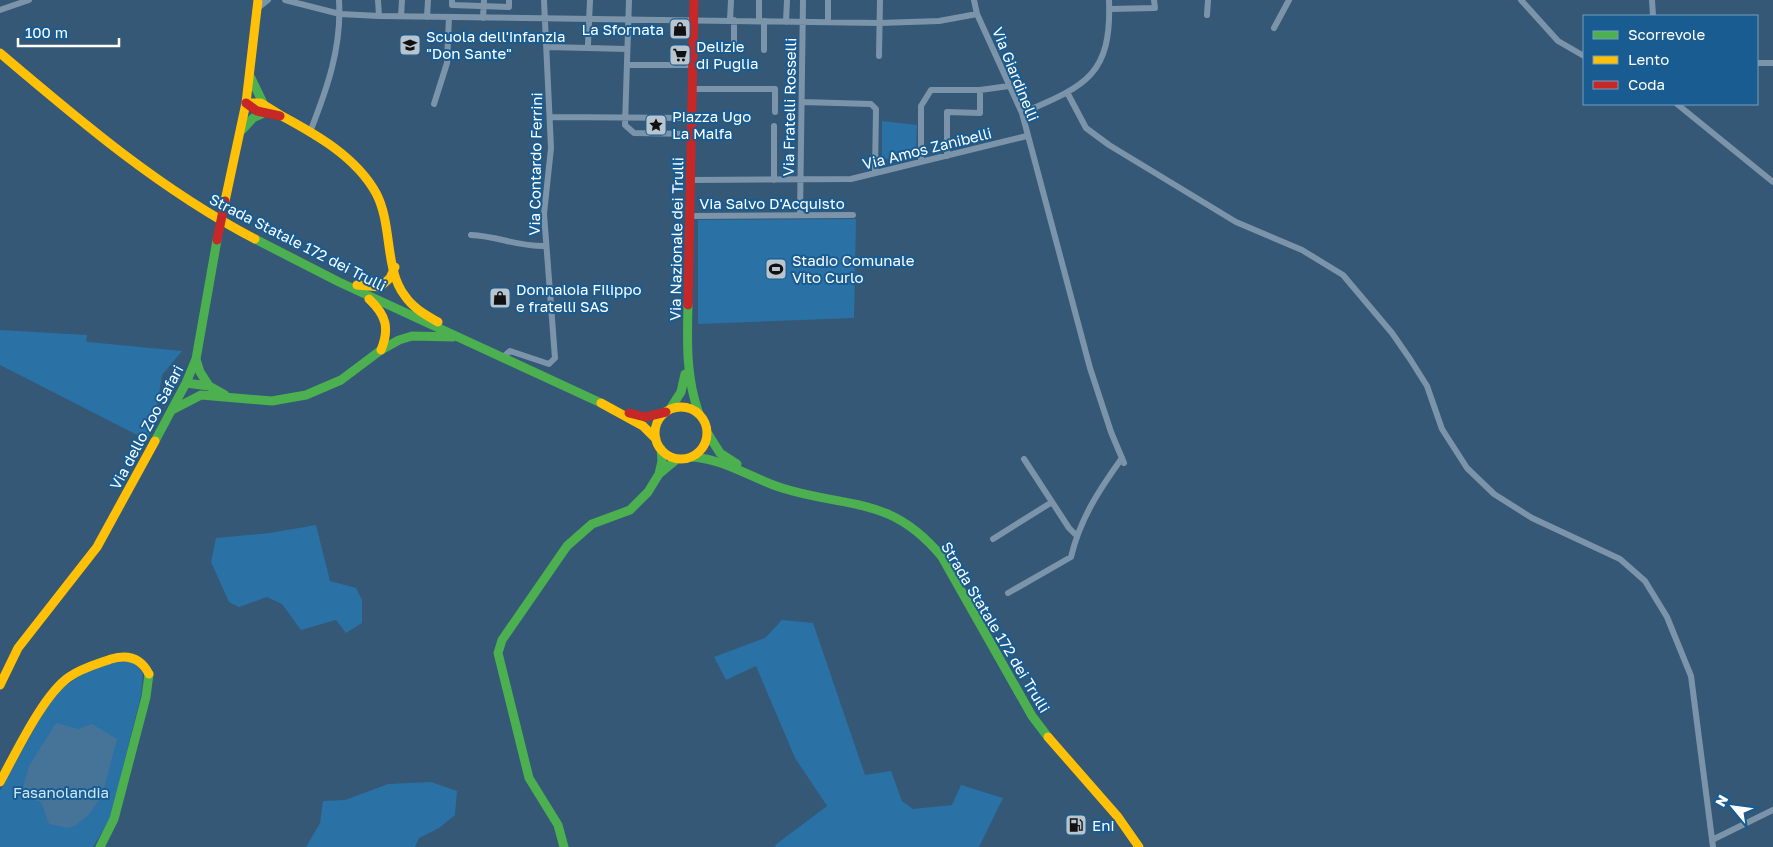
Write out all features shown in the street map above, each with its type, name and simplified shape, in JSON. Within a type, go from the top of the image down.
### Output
[{"type":"main road","name":"Via Nazionale dei Trulli","points":[[694,0],[687,358],[691,392],[699,414]]},
{"type":"main road","name":"Via dello Zoo Safari","points":[[0,685],[18,648],[97,547],[174,409],[196,359],[217,240],[246,103],[258,4]]},
{"type":"main road","name":"Strada Statale 172 dei Trulli","points":[[0,53],[87,127],[165,184],[246,234],[339,282],[611,408],[643,426],[656,439],[660,449]]},
{"type":"main road","points":[[250,77],[263,103]]},
{"type":"main road","points":[[282,116],[262,114],[252,109],[246,103],[254,100],[263,103],[336,147],[353,162],[368,181],[383,208],[391,238],[395,267],[404,296],[414,306],[462,339]]},
{"type":"main road","points":[[240,133],[254,118],[262,114]]},
{"type":"main road","points":[[339,282],[380,288],[390,278],[395,267]]},
{"type":"main road","points":[[358,290],[380,309],[387,321],[388,337],[381,350]]},
{"type":"main road","points":[[186,383],[192,391],[201,395],[272,400],[306,395],[341,380],[381,350],[412,336],[431,335],[462,339]]},
{"type":"main road","name":"Via Nazionale dei Trulli","points":[[668,411],[681,392],[687,358]]},
{"type":"main road","points":[[196,359],[200,372],[209,386]]},
{"type":"main road","points":[[186,383],[209,386],[227,396]]},
{"type":"main road","points":[[174,409],[201,395]]},
{"type":"main road","name":"Strada Statale 172 dei Trulli","points":[[611,408],[645,417],[688,408],[699,414],[705,422],[708,434],[720,452],[757,478]]},
{"type":"main road","points":[[656,439],[658,421],[668,411]]},
{"type":"main road","points":[[692,457],[705,445],[708,434]]},
{"type":"main road","points":[[660,449],[670,457],[677,459]]},
{"type":"main road","points":[[564,847],[558,825],[529,778],[498,653],[502,640],[567,546],[592,524],[630,510],[648,492],[659,474],[662,461],[660,449]]},
{"type":"main road","name":"Strada Statale 172 dei Trulli","points":[[677,459],[692,457],[710,458],[782,488],[868,506],[893,516],[912,527],[942,557],[1032,716],[1118,817],[1139,847]]},
{"type":"main road","points":[[659,474],[677,459]]},
{"type":"main road","points":[[0,782],[45,703],[67,678],[82,669],[118,657],[129,657],[139,660],[144,664],[149,676],[148,691],[114,819],[100,847]]},
{"type":"street","points":[[0,10],[29,0]]},
{"type":"street","points":[[258,4],[268,0]]},
{"type":"street","points":[[285,0],[340,14],[449,18],[880,23],[939,21],[977,14]]},
{"type":"street","points":[[310,132],[334,64],[340,14],[339,0]]},
{"type":"street","points":[[378,0],[379,16]]},
{"type":"street","points":[[401,16],[402,0]]},
{"type":"street","points":[[427,17],[428,0]]},
{"type":"street","points":[[452,0],[452,5],[484,3],[509,7],[509,0]]},
{"type":"street","name":"Via Contardo Ferrini","points":[[503,357],[510,351],[544,364],[554,362],[556,352],[544,214],[551,148],[551,117],[544,0]]},
{"type":"street","points":[[588,44],[590,0]]},
{"type":"street","points":[[628,0],[625,117],[627,129],[634,133],[691,134]]},
{"type":"street","points":[[731,0],[734,49]]},
{"type":"street","points":[[759,0],[764,50]]},
{"type":"street","points":[[786,22],[787,0]]},
{"type":"street","name":"Via Fratelli Rosselli","points":[[800,214],[803,0]]},
{"type":"street","points":[[828,0],[828,21]]},
{"type":"street","points":[[879,56],[880,0]]},
{"type":"street","name":"Via Giardinelli","points":[[974,0],[977,14],[1022,113],[1090,368],[1123,461],[1093,498],[1076,535]]},
{"type":"street","points":[[1022,113],[1068,94],[1087,80],[1102,61],[1108,38],[1109,0]]},
{"type":"street","points":[[1110,9],[1154,8],[1154,0]]},
{"type":"street","points":[[1207,15],[1208,0]]},
{"type":"street","points":[[1274,28],[1289,0]]},
{"type":"street","points":[[1521,0],[1558,41],[1583,55]]},
{"type":"street","points":[[1652,0],[1653,15]]},
{"type":"street","points":[[483,18],[484,3]]},
{"type":"street","points":[[434,104],[447,63],[449,18]]},
{"type":"street","points":[[548,47],[627,49]]},
{"type":"street","points":[[1758,63],[1773,63]]},
{"type":"street","points":[[627,65],[692,65]]},
{"type":"street","points":[[921,161],[921,106],[931,90],[980,90],[1009,86]]},
{"type":"street","points":[[692,88],[775,89],[775,112]]},
{"type":"street","points":[[947,156],[947,112],[980,113],[980,90]]},
{"type":"street","points":[[1068,94],[1086,128],[1109,145],[1236,222],[1302,250],[1343,275],[1392,333],[1410,359],[1427,386],[1442,429],[1467,468],[1494,494],[1532,518],[1620,559],[1645,581],[1667,617],[1691,676],[1713,843],[1773,810]]},
{"type":"street","points":[[802,102],[871,104],[876,109],[875,172]]},
{"type":"street","points":[[1678,105],[1773,182]]},
{"type":"street","points":[[551,117],[691,118]]},
{"type":"street","points":[[774,126],[774,180]]},
{"type":"street","name":"Via Amos Zanibelli","points":[[691,180],[851,179],[1027,136]]},
{"type":"street","name":"Via Salvo D'Acquisto","points":[[691,216],[853,215]]},
{"type":"street","points":[[471,235],[486,236],[526,246],[546,246]]},
{"type":"street","points":[[1008,593],[1071,557],[1076,535],[1069,528],[1024,459]]},
{"type":"street","points":[[993,539],[1052,502]]},
{"type":"green space","points":[[882,121],[917,125],[916,153],[882,160]]},
{"type":"green space","name":"Stadio Comunale Vito Curlo","points":[[856,219],[854,318],[698,324],[698,220]]},
{"type":"green space","points":[[0,330],[87,335],[86,341],[88,342],[182,351],[162,375],[155,419],[149,431],[149,441],[0,365]]},
{"type":"green space","points":[[316,525],[330,581],[356,588],[362,600],[362,623],[346,633],[336,620],[301,630],[282,604],[267,597],[239,607],[229,602],[211,562],[216,538],[270,533]]},
{"type":"green space","points":[[782,620],[813,623],[865,775],[891,771],[902,801],[913,809],[952,805],[961,785],[1003,798],[979,847],[776,847],[775,845],[827,806],[795,758],[756,666],[726,680],[714,657],[765,638]]},
{"type":"green space","name":"Fasanolandia","points":[[119,660],[135,663],[143,673],[141,695],[110,819],[93,847],[0,847],[0,791],[43,713],[61,689],[87,671]]},
{"type":"green space","points":[[431,782],[457,791],[455,815],[439,828],[419,838],[415,847],[306,847],[320,823],[323,801],[345,800],[388,784]]},
{"type":"shaded area","points":[[56,723],[78,729],[92,724],[117,739],[99,800],[89,814],[75,826],[67,828],[49,824],[41,802],[22,797],[21,795],[29,766]]},
{"type":"traffic: fast","points":[[251,78],[263,103]]},
{"type":"traffic: fast","points":[[242,130],[253,118],[262,114]]},
{"type":"traffic: fast","points":[[255,239],[339,282],[601,403]]},
{"type":"traffic: fast","points":[[155,441],[186,383],[196,359],[217,240]]},
{"type":"traffic: fast","points":[[688,305],[690,374],[699,414]]},
{"type":"traffic: fast","points":[[174,409],[201,395],[272,401],[306,395],[341,380],[381,350],[399,340],[412,336],[453,337]]},
{"type":"traffic: fast","points":[[196,359],[200,372],[209,386]]},
{"type":"traffic: fast","points":[[670,409],[681,392],[685,374]]},
{"type":"traffic: fast","points":[[186,383],[209,386],[225,395]]},
{"type":"traffic: fast","points":[[708,434],[720,453],[737,464]]},
{"type":"traffic: fast","points":[[661,449],[662,461],[659,474],[677,459]]},
{"type":"traffic: fast","points":[[692,457],[715,461],[782,488],[887,513],[905,523],[923,537],[942,557],[1032,716],[1048,737]]},
{"type":"traffic: fast","points":[[564,847],[558,825],[529,778],[498,653],[502,640],[567,546],[592,524],[630,510],[648,492],[659,474]]},
{"type":"traffic: fast","points":[[100,847],[114,819],[146,697],[149,674]]},
{"type":"traffic: slow","points":[[225,201],[246,103],[258,0]]},
{"type":"traffic: slow","points":[[0,53],[91,129],[154,177],[220,220],[255,239]]},
{"type":"traffic: slow","points":[[246,103],[261,103],[282,116]]},
{"type":"traffic: slow","points":[[282,116],[335,148],[358,168],[368,180],[376,193],[385,219],[391,260],[398,285],[412,304],[438,322]]},
{"type":"traffic: slow","points":[[357,285],[380,287],[390,278],[395,267]]},
{"type":"traffic: slow","points":[[369,299],[383,316],[385,322],[386,328],[381,350]]},
{"type":"traffic: slow","points":[[601,403],[643,426],[656,439]]},
{"type":"traffic: slow","points":[[676,407],[686,407],[696,411],[703,418],[707,433],[703,448],[696,455],[686,459],[676,459],[666,455],[659,448],[655,438],[655,428],[659,418],[666,411],[676,407]]},
{"type":"traffic: slow","points":[[0,685],[18,648],[97,547],[155,441]]},
{"type":"traffic: slow","points":[[0,782],[40,710],[59,685],[69,677],[90,666],[123,657],[138,661],[149,674]]},
{"type":"traffic: slow","points":[[1048,737],[1118,817],[1139,847]]},
{"type":"traffic: jam","points":[[688,305],[694,0]]},
{"type":"traffic: jam","points":[[246,103],[257,111],[280,116]]},
{"type":"traffic: jam","points":[[217,240],[225,201]]},
{"type":"traffic: jam","points":[[629,413],[645,417],[666,412]]},
{"type":"place","name":"La Sfornata","points":[[680,29]]},
{"type":"place","name":"Scuola dell'infanzia \"Don Sante\"","points":[[410,45]]},
{"type":"place","name":"Delizie di Puglia","points":[[680,55]]},
{"type":"place","name":"Piazza Ugo La Malfa","points":[[656,125]]},
{"type":"place","name":"Stadio Comunale Vito Curlo","points":[[776,269]]},
{"type":"place","name":"Donnaloia Filippo e fratelli SAS","points":[[500,298]]},
{"type":"place","name":"Eni","points":[[1076,825]]}]
